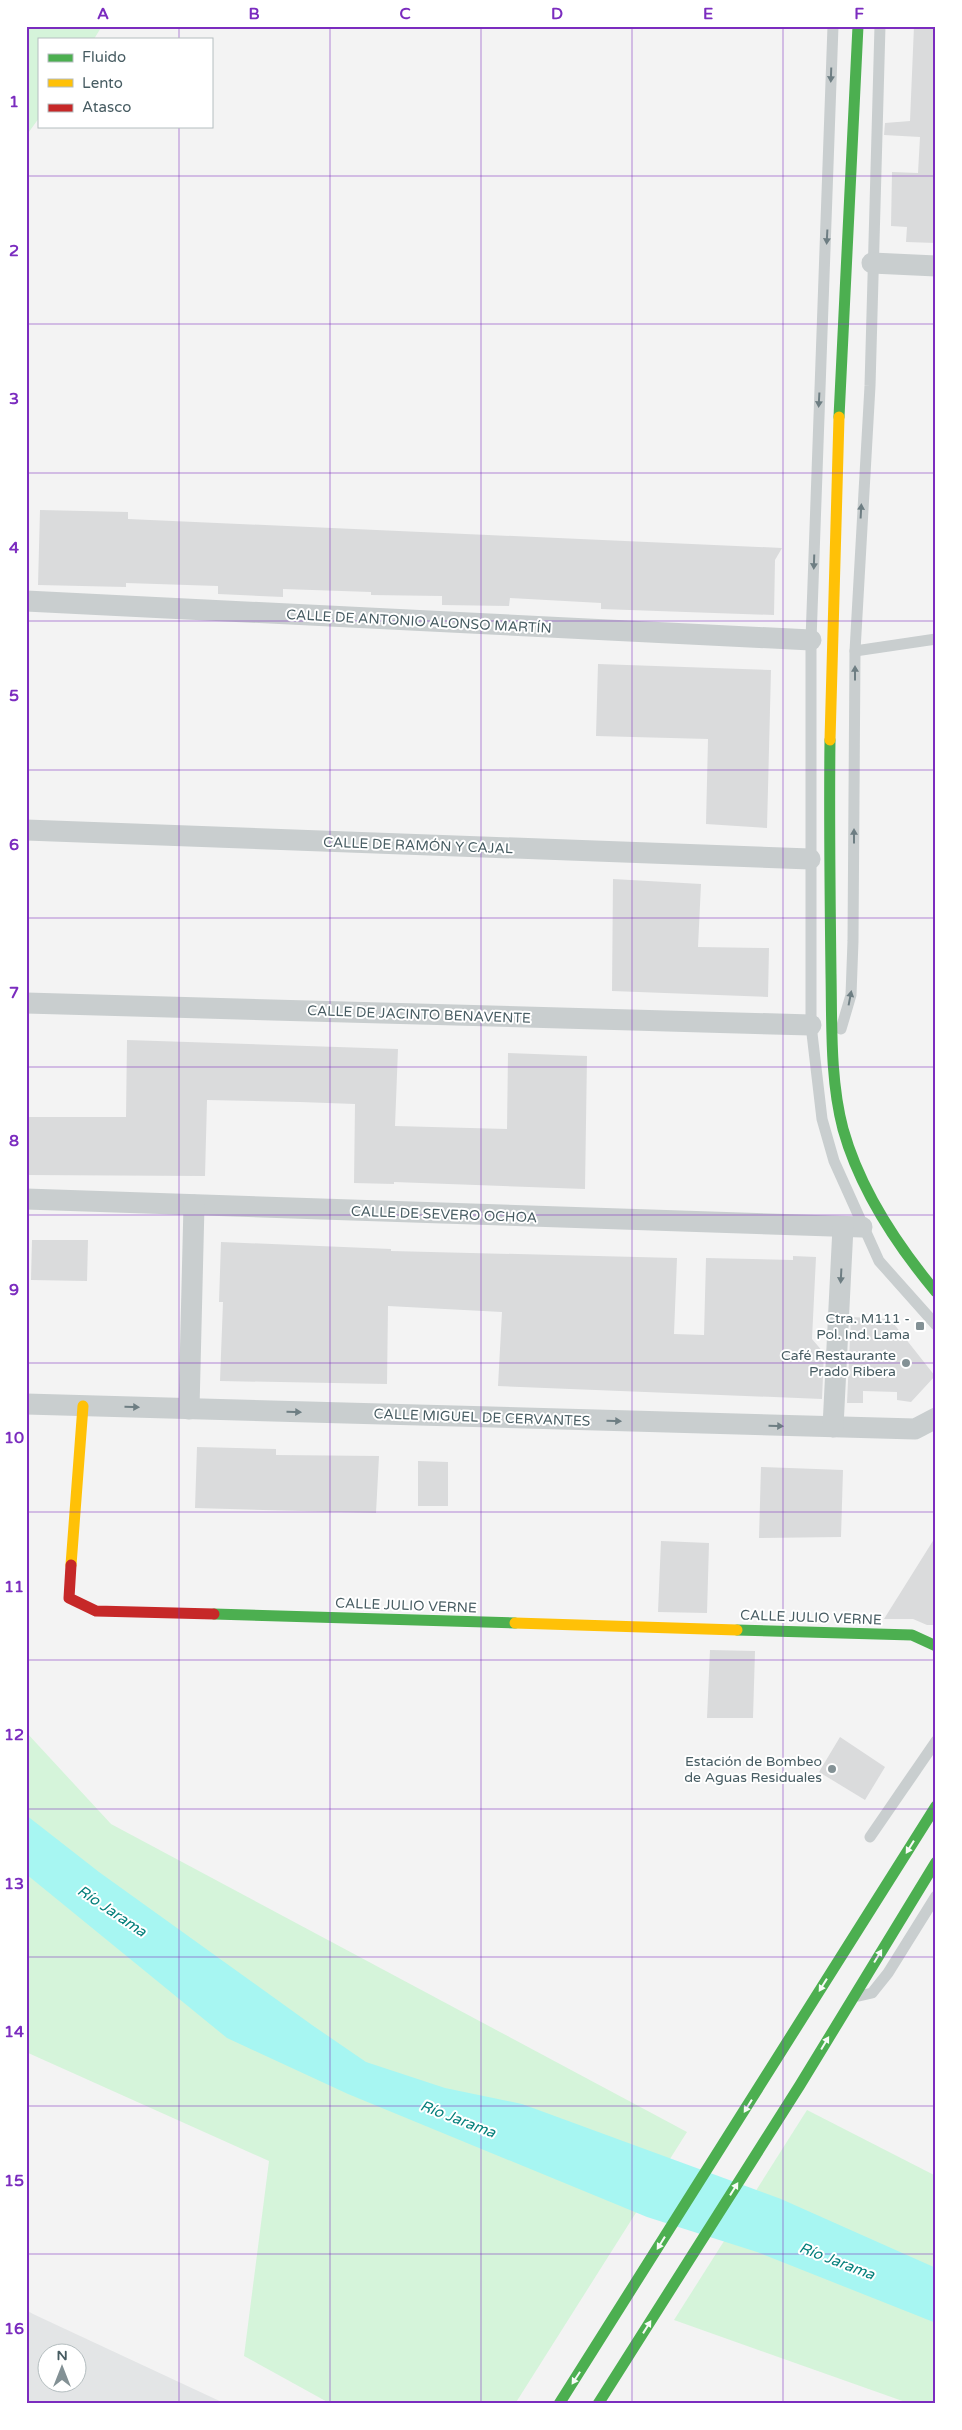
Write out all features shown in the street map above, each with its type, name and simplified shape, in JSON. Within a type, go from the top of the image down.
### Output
[{"type":"main road","points":[[858,26],[829,735],[833,1044],[836,1087],[842,1128],[860,1176],[904,1252],[936,1292]]},
{"type":"main road","name":"CALLE JULIO VERNE","points":[[83,1406],[69,1598],[96,1611],[912,1635],[936,1646]]},
{"type":"main road","points":[[559,2404],[936,1806]]},
{"type":"main road","points":[[598,2404],[800,2085],[936,1862]]},
{"type":"street","points":[[872,263],[936,266]]},
{"type":"street","name":"CALLE DE ANTONIO ALONSO MARTÍN","points":[[26,601],[811,640]]},
{"type":"street","name":"CALLE DE RAMÓN Y CAJAL","points":[[26,830],[810,859]]},
{"type":"street","name":"CALLE DE JACINTO BENAVENTE","points":[[26,1003],[811,1025]]},
{"type":"street","name":"CALLE DE SEVERO OCHOA","points":[[26,1199],[853,1227]]},
{"type":"street","points":[[189,1409],[194,1205]]},
{"type":"street","points":[[833,1427],[853,1227]]},
{"type":"street","name":"CALLE MIGUEL DE CERVANTES","points":[[26,1404],[916,1429],[936,1418]]},
{"type":"lane","points":[[833,26],[811,640],[811,1025],[822,1119],[853,1227],[879,1261],[936,1325]]},
{"type":"lane","points":[[833,1044],[843,1025],[851,996],[855,651],[870,386],[880,26]]},
{"type":"lane","points":[[855,651],[936,639]]},
{"type":"lane","points":[[870,1837],[936,1741]]},
{"type":"lane","points":[[852,1998],[872,1993],[888,1973],[936,1896]]},
{"type":"shaded area","points":[[26,2310],[33,2314],[226,2404],[26,2404]]},
{"type":"green space","points":[[26,26],[102,26],[95,38],[38,38],[38,119],[26,136]]},
{"type":"green space","points":[[26,1732],[111,1824],[687,2132],[515,2404],[331,2404],[244,2356],[269,2161],[26,2052]]},
{"type":"green space","points":[[807,2110],[936,2176],[936,2404],[911,2404],[674,2320]]},
{"type":"water","name":"Río Jarama","points":[[26,1815],[99,1872],[366,2062],[445,2088],[522,2104],[781,2199],[936,2268],[936,2323],[757,2252],[647,2217],[348,2094],[227,2038],[26,1874]]},
{"type":"building","points":[[914,26],[936,26],[936,243],[906,242],[907,227],[891,226],[892,172],[918,173],[920,137],[884,135],[885,123],[910,121]]},
{"type":"building","points":[[40,510],[128,512],[128,519],[782,548],[775,560],[774,615],[601,609],[601,603],[510,598],[509,606],[442,605],[442,596],[371,595],[371,592],[283,589],[283,597],[218,594],[218,586],[126,583],[126,587],[38,585]]},
{"type":"building","points":[[598,664],[771,670],[767,828],[706,824],[708,739],[596,736]]},
{"type":"building","points":[[613,879],[701,884],[698,947],[769,948],[768,997],[612,991]]},
{"type":"building","points":[[127,1040],[398,1049],[395,1126],[507,1129],[508,1053],[587,1056],[585,1189],[394,1182],[394,1184],[354,1183],[355,1104],[300,1102],[207,1100],[205,1176],[26,1175],[26,1117],[126,1117]]},
{"type":"building","points":[[32,1240],[88,1240],[87,1281],[31,1280]]},
{"type":"building","points":[[221,1242],[391,1249],[391,1251],[677,1258],[674,1334],[704,1335],[706,1258],[793,1260],[793,1256],[816,1257],[812,1339],[824,1353],[822,1399],[498,1386],[502,1312],[388,1306],[387,1384],[220,1381],[223,1302],[219,1302]]},
{"type":"building","points":[[851,1317],[890,1319],[935,1376],[911,1402],[897,1400],[897,1392],[863,1391],[863,1403],[847,1403]]},
{"type":"building","points":[[197,1447],[276,1449],[276,1455],[379,1456],[376,1513],[195,1508]]},
{"type":"building","points":[[418,1461],[448,1462],[448,1506],[418,1506]]},
{"type":"building","points":[[761,1467],[843,1470],[841,1537],[759,1538]]},
{"type":"building","points":[[936,1536],[936,1625],[927,1625],[913,1619],[884,1619]]},
{"type":"building","points":[[661,1541],[709,1543],[707,1613],[658,1612]]},
{"type":"building","points":[[710,1650],[755,1651],[753,1718],[707,1718]]},
{"type":"building","name":"Estación de Bombeo de Aguas Residuales","points":[[840,1737],[885,1767],[865,1800],[819,1772]]},
{"type":"traffic: fast","points":[[839,417],[858,26]]},
{"type":"traffic: fast","points":[[830,740],[832,1033],[834,1072],[839,1110],[850,1152],[869,1195],[893,1235],[936,1292]]},
{"type":"traffic: fast","points":[[214,1614],[515,1623]]},
{"type":"traffic: fast","points":[[737,1630],[912,1635],[936,1646]]},
{"type":"traffic: fast","points":[[559,2404],[936,1806]]},
{"type":"traffic: fast","points":[[598,2404],[800,2085],[936,1862]]},
{"type":"traffic: slow","points":[[830,740],[839,417]]},
{"type":"traffic: slow","points":[[71,1565],[83,1406]]},
{"type":"traffic: slow","points":[[515,1623],[737,1630]]},
{"type":"traffic: jam","points":[[71,1565],[69,1598],[96,1611],[214,1614]]},
{"type":"place","name":"Ctra. M111 - Pol. Ind. Lama","points":[[920,1326]]},
{"type":"place","name":"Café Restaurante Prado Ribera","points":[[906,1363]]},
{"type":"place","name":"Estación de Bombeo de Aguas Residuales","points":[[832,1769]]}]
